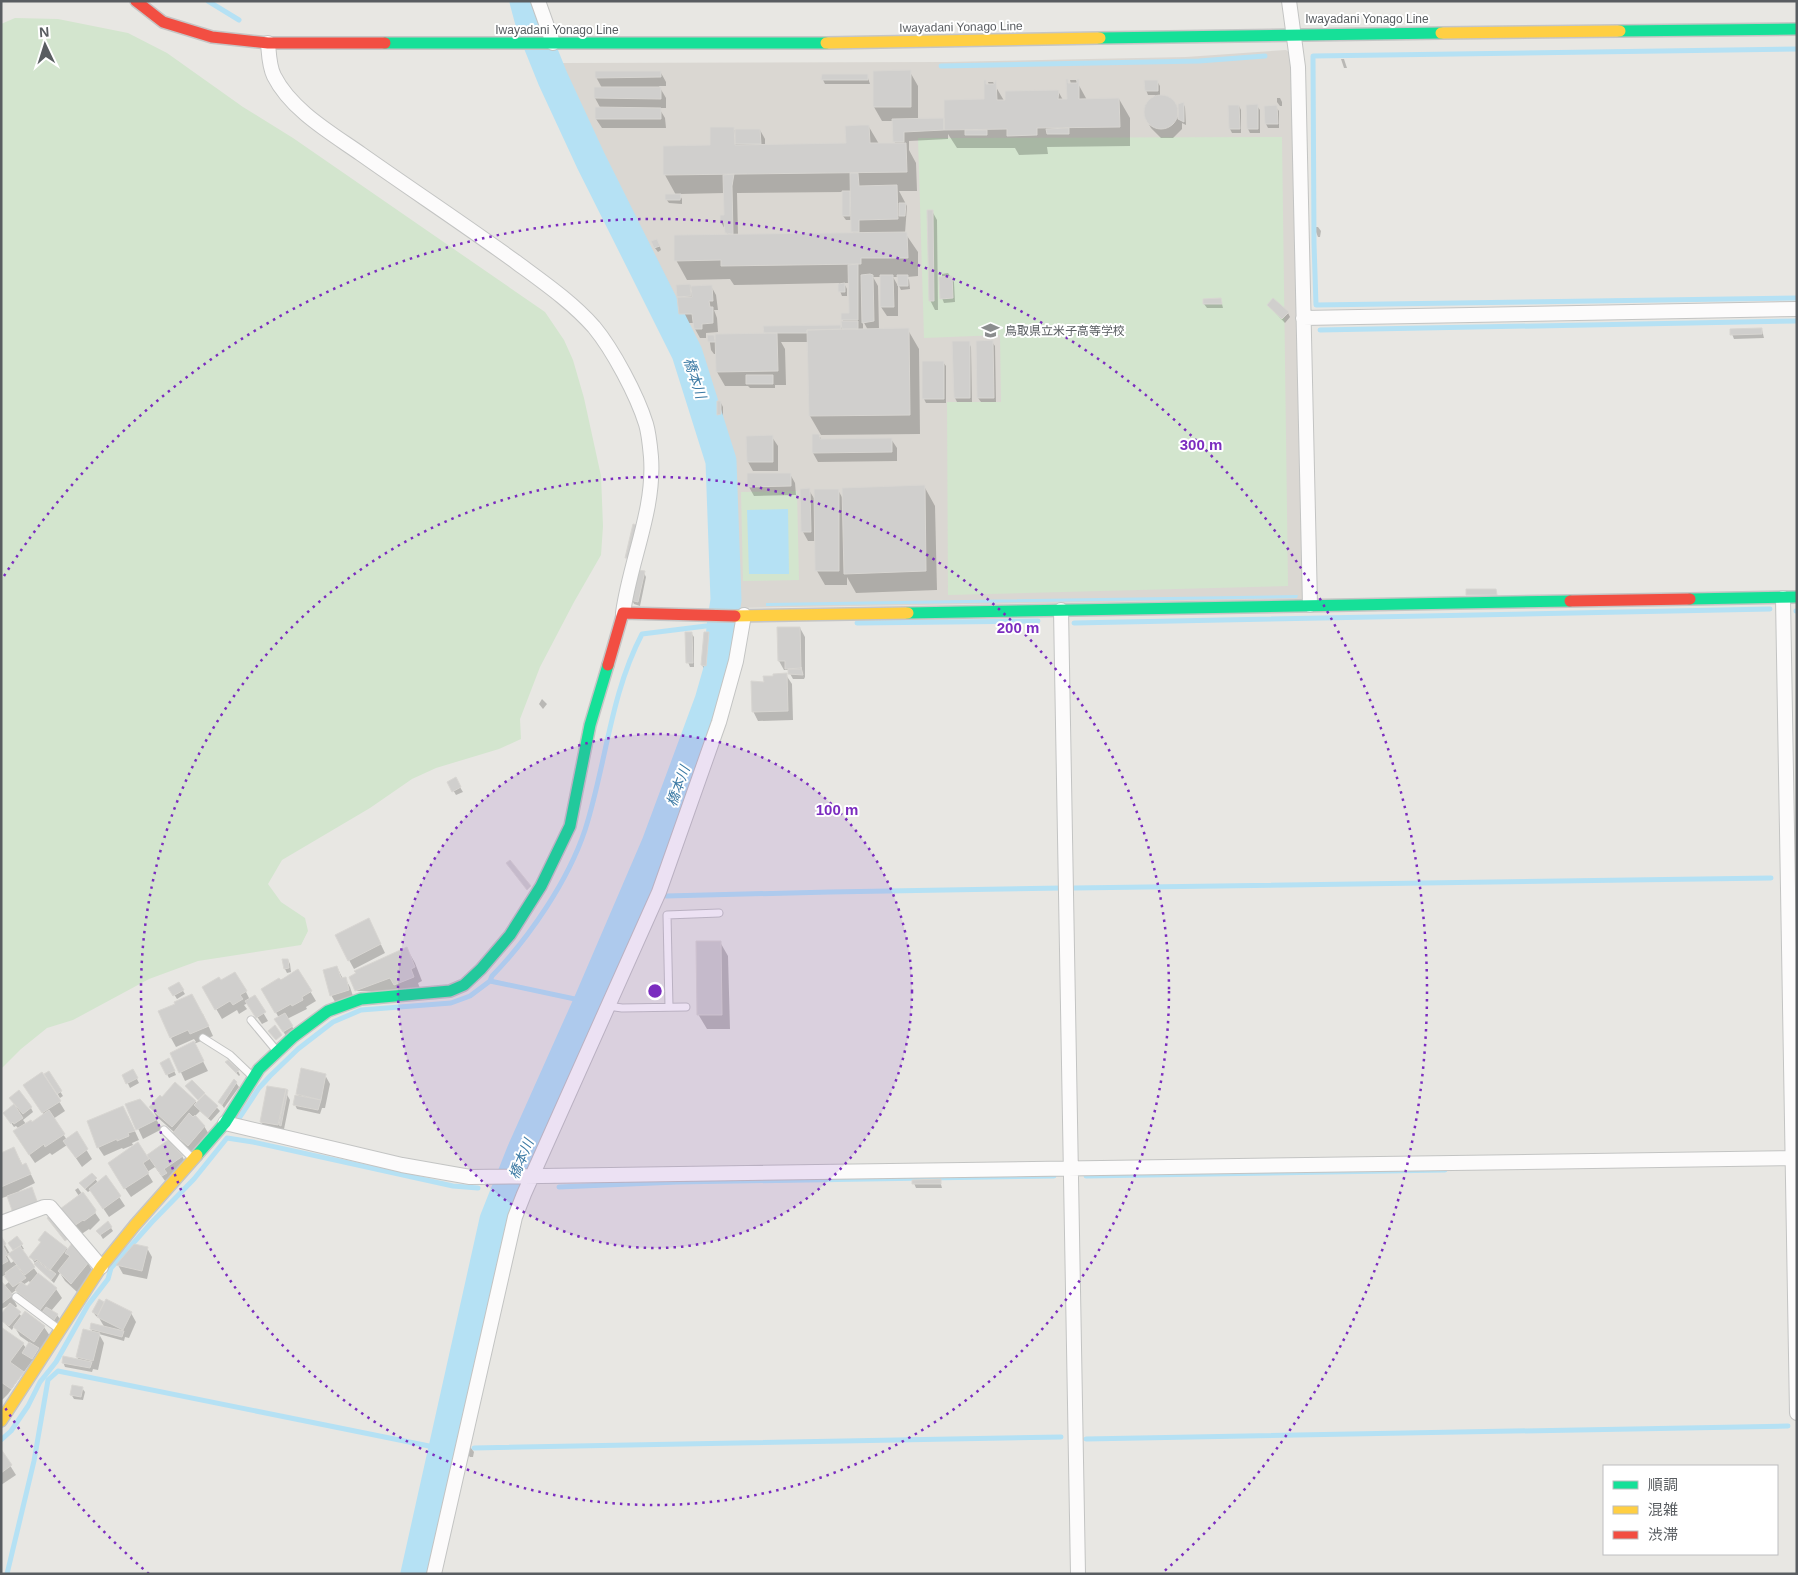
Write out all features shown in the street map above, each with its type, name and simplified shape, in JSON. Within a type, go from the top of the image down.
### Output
[{"type":"street","name":"Iwayadani Yonago Line","points":[[136,1],[163,22],[212,37],[268,43],[797,44],[1294,34],[1797,30]]},
{"type":"street","points":[[538,1],[550,44]]},
{"type":"street","points":[[1289,1],[1298,68],[1310,605]]},
{"type":"street","points":[[1,1421],[101,1267],[225,1123],[259,1069],[293,1037],[328,1011],[345,1004],[362,999],[450,991],[464,985],[480,970],[510,935],[540,886],[570,826],[590,725],[623,613],[650,494],[651,458],[646,424],[614,356],[594,327],[557,292],[475,232],[346,144],[304,112],[289,97],[274,76],[268,43]]},
{"type":"street","points":[[1303,318],[1797,309]]},
{"type":"street","points":[[623,613],[714,616],[1790,598],[1797,1413]]},
{"type":"street","points":[[1061,610],[1078,1574]]},
{"type":"street","points":[[434,1574],[515,1217],[658,892],[719,722],[736,661],[740,615]]},
{"type":"street","points":[[225,1123],[402,1165],[470,1177],[1794,1158]]},
{"type":"street","points":[[1,1222],[44,1207],[50,1207],[101,1267]]},
{"type":"lane","points":[[669,1007],[667,915],[719,913]]},
{"type":"lane","points":[[608,1006],[622,1008],[686,1007]]},
{"type":"lane","points":[[251,1020],[278,1052]]},
{"type":"lane","points":[[203,1038],[230,1055],[254,1078]]},
{"type":"lane","points":[[164,1130],[193,1159]]},
{"type":"lane","points":[[16,1297],[60,1330]]},
{"type":"shaded area","name":"鳥取県立米子高等学校","points":[[1286,50],[1292,54],[1305,595],[1302,599],[732,608],[731,471],[703,381],[673,310],[595,151],[552,69],[561,63],[947,62],[1186,57]]},
{"type":"green space","points":[[15,18],[58,19],[128,33],[167,53],[243,107],[293,138],[545,312],[564,340],[573,360],[584,398],[601,476],[603,526],[601,555],[540,667],[520,719],[521,739],[499,749],[436,768],[412,779],[370,808],[282,860],[268,884],[281,902],[305,918],[308,931],[301,945],[198,961],[149,979],[73,1020],[47,1028],[21,1049],[1,1069],[1,24]]},
{"type":"green space","points":[[1282,137],[1288,586],[948,595],[947,402],[1001,402],[1000,335],[924,338],[918,138]]},
{"type":"green space","points":[[797,491],[799,580],[743,581],[741,492]]},
{"type":"water","points":[[788,509],[789,574],[749,574],[747,510]]},
{"type":"water","points":[[1298,595],[1297,598],[766,606],[766,603]]},
{"type":"building","points":[[911,70],[911,107],[873,107],[873,71]]},
{"type":"building","points":[[595,71],[661,71],[661,77],[595,78]]},
{"type":"building","points":[[822,74],[868,74],[868,80],[821,80]]},
{"type":"building","points":[[1066,79],[1068,79],[1068,83],[1077,83],[1077,79],[1079,79],[1079,99],[1119,98],[1120,127],[1037,128],[1037,135],[1007,136],[1007,129],[944,130],[944,100],[984,99],[984,80],[986,80],[986,84],[994,84],[996,80],[997,100],[1005,100],[1005,91],[1059,90],[1058,99],[1067,99]]},
{"type":"building","points":[[1144,80],[1158,80],[1158,91],[1145,91]]},
{"type":"building","points":[[594,87],[661,87],[661,99],[594,98]]},
{"type":"building","points":[[1161,95],[1168,96],[1173,100],[1177,105],[1177,119],[1173,124],[1168,128],[1161,129],[1154,128],[1149,124],[1145,119],[1144,112],[1145,105],[1149,100],[1154,96]]},
{"type":"building","points":[[1184,102],[1184,122],[1178,119],[1178,104]]},
{"type":"building","points":[[1258,104],[1258,129],[1247,129],[1246,105]]},
{"type":"building","points":[[1228,105],[1239,105],[1240,129],[1229,129]]},
{"type":"building","points":[[1277,105],[1278,124],[1265,124],[1264,106]]},
{"type":"building","points":[[595,107],[661,108],[661,119],[595,119]]},
{"type":"building","points":[[944,118],[944,130],[904,132],[904,142],[893,142],[892,119]]},
{"type":"building","points":[[869,125],[870,143],[906,143],[907,172],[663,175],[663,146],[710,145],[710,127],[734,127],[735,145],[846,143],[845,126]]},
{"type":"building","points":[[1069,128],[1069,134],[1047,134],[1046,129]]},
{"type":"building","points":[[735,129],[760,129],[761,144],[735,144]]},
{"type":"building","points":[[965,130],[987,130],[987,135],[965,135]]},
{"type":"building","points":[[850,173],[858,173],[859,186],[897,185],[898,219],[859,220],[859,232],[851,232]]},
{"type":"building","points":[[734,174],[732,186],[733,234],[725,233],[724,222],[720,223],[720,215],[724,215],[723,175]]},
{"type":"building","points":[[842,191],[850,191],[850,216],[842,216]]},
{"type":"building","points":[[665,194],[681,194],[680,200],[665,200]]},
{"type":"building","points":[[899,203],[906,203],[905,216],[899,216]]},
{"type":"building","points":[[927,210],[933,210],[934,301],[929,301]]},
{"type":"building","points":[[907,232],[908,258],[861,258],[861,264],[721,266],[721,260],[674,261],[674,235]]},
{"type":"building","points":[[657,239],[660,246],[654,248],[651,241]]},
{"type":"building","points":[[858,264],[858,320],[841,320],[841,313],[849,313],[848,265]]},
{"type":"building","points":[[861,275],[873,275],[874,321],[862,323]]},
{"type":"building","points":[[880,275],[893,275],[894,307],[880,307]]},
{"type":"building","points":[[897,275],[908,275],[908,286],[898,286]]},
{"type":"building","points":[[952,276],[953,298],[940,299],[939,277]]},
{"type":"building","points":[[845,283],[845,292],[838,292],[838,284]]},
{"type":"building","points":[[690,284],[691,296],[677,297],[676,285]]},
{"type":"building","points":[[712,285],[713,301],[709,301],[710,307],[713,307],[713,323],[702,324],[702,329],[694,329],[692,314],[679,314],[677,297],[692,297],[691,286]]},
{"type":"building","points":[[1221,298],[1222,304],[1203,304],[1203,299]]},
{"type":"building","points":[[1273,298],[1289,312],[1282,319],[1267,305]]},
{"type":"building","points":[[841,321],[858,321],[858,329],[842,329]]},
{"type":"building","points":[[841,325],[841,329],[807,330],[807,333],[764,333],[763,326]]},
{"type":"building","points":[[909,328],[910,415],[809,416],[807,330]]},
{"type":"building","points":[[1762,328],[1762,334],[1730,335],[1730,329]]},
{"type":"building","points":[[777,333],[778,371],[716,372],[715,334]]},
{"type":"building","points":[[707,335],[714,335],[715,342],[708,342]]},
{"type":"building","points":[[993,340],[994,398],[977,398],[976,341]]},
{"type":"building","points":[[952,341],[970,341],[970,398],[954,398]]},
{"type":"building","points":[[922,361],[944,361],[944,399],[922,399]]},
{"type":"building","points":[[746,375],[773,375],[773,384],[746,384]]},
{"type":"building","points":[[717,401],[721,401],[721,414],[717,415]]},
{"type":"building","points":[[812,434],[819,434],[820,439],[892,438],[892,452],[812,453]]},
{"type":"building","points":[[773,435],[773,462],[747,462],[746,436]]},
{"type":"building","points":[[747,473],[791,473],[791,486],[747,487]]},
{"type":"building","points":[[925,485],[926,571],[844,574],[842,488]]},
{"type":"building","points":[[810,488],[811,532],[801,532],[800,489]]},
{"type":"building","points":[[814,489],[839,489],[839,571],[815,571]]},
{"type":"building","points":[[633,524],[637,525],[630,558],[625,558]]},
{"type":"building","points":[[638,570],[645,571],[638,602],[630,600]]},
{"type":"building","points":[[1466,589],[1496,589],[1497,595],[1466,595]]},
{"type":"building","points":[[777,627],[800,627],[801,668],[785,669],[785,661],[778,661]]},
{"type":"building","points":[[685,632],[692,632],[693,663],[686,663]]},
{"type":"building","points":[[704,632],[709,632],[706,666],[701,665]]},
{"type":"building","points":[[801,667],[803,675],[788,674],[788,669],[801,669]]},
{"type":"building","points":[[787,673],[788,711],[752,712],[751,681],[764,682],[763,676]]},
{"type":"building","points":[[456,777],[461,787],[452,792],[447,782]]},
{"type":"building","points":[[510,860],[531,886],[527,890],[506,863]]},
{"type":"building","points":[[369,918],[381,944],[348,961],[335,935]]},
{"type":"building","points":[[696,941],[721,941],[722,1015],[697,1015]]},
{"type":"building","points":[[407,947],[415,967],[411,969],[414,977],[394,985],[390,978],[355,991],[349,977],[356,973],[354,971]]},
{"type":"building","points":[[282,959],[288,959],[289,968],[284,969]]},
{"type":"building","points":[[337,966],[341,978],[346,977],[349,990],[330,996],[323,970]]},
{"type":"building","points":[[298,969],[312,991],[302,997],[303,1000],[275,1013],[261,989],[279,978],[281,980]]},
{"type":"building","points":[[235,972],[247,991],[240,995],[243,999],[233,1005],[230,1001],[215,1010],[202,987],[219,977],[221,980]]},
{"type":"building","points":[[179,982],[184,990],[173,996],[168,988]]},
{"type":"building","points":[[192,994],[209,1026],[190,1034],[188,1030],[170,1038],[158,1011]]},
{"type":"building","points":[[255,995],[266,1012],[256,1018],[245,1001]]},
{"type":"building","points":[[285,1013],[293,1026],[283,1032],[274,1019]]},
{"type":"building","points":[[275,1025],[282,1035],[276,1040],[268,1031]]},
{"type":"building","points":[[194,1041],[204,1061],[179,1073],[170,1053]]},
{"type":"building","points":[[169,1058],[175,1071],[166,1075],[160,1063]]},
{"type":"building","points":[[228,1060],[239,1070],[236,1073],[225,1062]]},
{"type":"building","points":[[301,1068],[326,1074],[321,1100],[296,1094]]},
{"type":"building","points":[[133,1069],[138,1078],[126,1084],[122,1075]]},
{"type":"building","points":[[49,1071],[62,1091],[57,1094],[44,1074]]},
{"type":"building","points":[[42,1072],[61,1101],[42,1113],[23,1085]]},
{"type":"building","points":[[234,1079],[237,1082],[222,1105],[218,1102]]},
{"type":"building","points":[[192,1080],[205,1093],[198,1100],[185,1086]]},
{"type":"building","points":[[175,1082],[196,1101],[172,1127],[149,1107],[160,1095],[162,1097]]},
{"type":"building","points":[[267,1086],[286,1089],[278,1125],[260,1122]]},
{"type":"building","points":[[286,1089],[288,1090],[281,1126],[279,1125]]},
{"type":"building","points":[[19,1090],[32,1107],[23,1114],[9,1098]]},
{"type":"building","points":[[205,1094],[218,1106],[208,1118],[194,1105]]},
{"type":"building","points":[[295,1095],[321,1100],[318,1110],[293,1105]]},
{"type":"building","points":[[140,1099],[158,1119],[136,1130],[125,1104]]},
{"type":"building","points":[[14,1104],[23,1118],[11,1124],[3,1113]]},
{"type":"building","points":[[123,1106],[135,1131],[128,1133],[129,1136],[97,1148],[87,1121]]},
{"type":"building","points":[[49,1110],[65,1134],[45,1147],[44,1144],[29,1155],[13,1131],[31,1120],[32,1122]]},
{"type":"building","points":[[189,1113],[193,1117],[195,1115],[205,1126],[188,1146],[173,1133]]},
{"type":"building","points":[[77,1131],[88,1149],[76,1158],[63,1141]]},
{"type":"building","points":[[168,1140],[183,1156],[164,1169],[167,1173],[162,1176],[147,1155]]},
{"type":"building","points":[[138,1142],[149,1159],[143,1163],[149,1173],[124,1189],[108,1163]]},
{"type":"building","points":[[14,1147],[22,1165],[26,1163],[31,1174],[1,1187],[1,1153]]},
{"type":"building","points":[[92,1173],[97,1178],[85,1189],[79,1183]]},
{"type":"building","points":[[106,1175],[121,1196],[103,1209],[89,1189]]},
{"type":"building","points":[[941,1179],[941,1184],[912,1184],[912,1180]]},
{"type":"building","points":[[32,1187],[38,1204],[13,1213],[7,1196]]},
{"type":"building","points":[[83,1192],[96,1210],[95,1213],[84,1221],[74,1226],[60,1209]]},
{"type":"building","points":[[51,1215],[69,1238],[65,1241],[47,1218]]},
{"type":"building","points":[[108,1221],[112,1227],[100,1235],[96,1231]]},
{"type":"building","points":[[45,1231],[67,1248],[50,1270],[36,1259],[35,1261],[29,1257],[41,1242],[38,1240]]},
{"type":"building","points":[[1,1236],[6,1244],[3,1246],[8,1255],[5,1256],[8,1261],[1,1265]]},
{"type":"building","points":[[17,1236],[23,1244],[13,1250],[8,1243]]},
{"type":"building","points":[[72,1243],[89,1262],[71,1284],[58,1271],[70,1256],[65,1253]]},
{"type":"building","points":[[134,1244],[148,1247],[142,1271],[116,1265]]},
{"type":"building","points":[[20,1246],[35,1267],[25,1275],[8,1254]]},
{"type":"building","points":[[37,1261],[56,1274],[51,1280],[34,1264]]},
{"type":"building","points":[[16,1265],[26,1278],[13,1287],[4,1276],[6,1275],[5,1273]]},
{"type":"building","points":[[38,1273],[57,1288],[40,1310],[15,1290],[21,1282],[27,1286]]},
{"type":"building","points":[[1,1282],[13,1295],[1,1304]]},
{"type":"building","points":[[99,1299],[104,1302],[98,1315],[92,1312]]},
{"type":"building","points":[[106,1299],[132,1312],[123,1330],[97,1317]]},
{"type":"building","points":[[10,1303],[21,1312],[9,1326],[1,1320],[1,1314]]},
{"type":"building","points":[[46,1307],[58,1314],[54,1320],[42,1312]]},
{"type":"building","points":[[25,1311],[45,1326],[34,1342],[13,1327]]},
{"type":"building","points":[[91,1323],[124,1331],[122,1337],[90,1329]]},
{"type":"building","points":[[1,1327],[24,1343],[10,1362],[24,1372],[11,1389],[1,1382]]},
{"type":"building","points":[[83,1329],[100,1333],[93,1361],[76,1357]]},
{"type":"building","points":[[29,1342],[39,1348],[32,1359],[22,1353]]},
{"type":"building","points":[[63,1356],[92,1362],[90,1368],[62,1363]]},
{"type":"building","points":[[72,1385],[83,1387],[81,1397],[70,1395]]},
{"type":"building","points":[[1,1449],[12,1465],[1,1473]]},
{"type":"waterway","points":[[208,1],[239,20]]},
{"type":"waterway","name":"橋本川","points":[[416,1574],[495,1220],[522,1152],[657,844],[710,701],[720,666],[722,626],[726,600],[721,461],[687,353],[591,161],[553,79],[532,27],[525,1]]},
{"type":"waterway","points":[[1797,49],[1313,56],[1316,305],[1797,298]]},
{"type":"waterway","points":[[941,66],[1199,61],[1265,56]]},
{"type":"waterway","points":[[1320,330],[1797,321]]},
{"type":"waterway","points":[[1074,623],[1770,609]]},
{"type":"waterway","points":[[857,623],[1038,621]]},
{"type":"waterway","points":[[238,1120],[259,1088],[270,1076],[298,1049],[333,1022],[361,1010],[451,1003],[470,996],[490,981],[546,908],[578,849],[592,805],[615,706],[631,657],[642,634],[706,626]]},
{"type":"waterway","points":[[1074,888],[1771,878]]},
{"type":"waterway","points":[[666,896],[1062,888]]},
{"type":"waterway","points":[[490,981],[589,1002]]},
{"type":"waterway","points":[[1,1440],[11,1431],[28,1406],[40,1382],[56,1362],[88,1305],[108,1279],[111,1268],[194,1179],[227,1138],[453,1186],[478,1188]]},
{"type":"waterway","points":[[1086,1176],[1445,1170]]},
{"type":"waterway","points":[[559,1187],[677,1182],[1054,1176]]},
{"type":"waterway","points":[[7,1574],[34,1461],[48,1380],[58,1371],[429,1446]]},
{"type":"waterway","points":[[1086,1439],[1788,1426]]},
{"type":"waterway","points":[[474,1448],[1061,1437]]},
{"type":"traffic: fast","points":[[1620,31],[1797,29]]},
{"type":"traffic: fast","points":[[1100,38],[1441,33]]},
{"type":"traffic: fast","points":[[385,43],[826,43]]},
{"type":"traffic: fast","points":[[1690,599],[1797,597]]},
{"type":"traffic: fast","points":[[908,613],[1570,601]]},
{"type":"traffic: fast","points":[[197,1155],[225,1123],[259,1069],[293,1037],[328,1011],[361,999],[450,991],[464,985],[481,969],[510,935],[541,886],[570,826],[590,725],[608,665]]},
{"type":"traffic: slow","points":[[1441,33],[1620,31]]},
{"type":"traffic: slow","points":[[826,43],[1100,38]]},
{"type":"traffic: slow","points":[[735,616],[908,613]]},
{"type":"traffic: slow","points":[[1,1421],[101,1267],[135,1225],[197,1155]]},
{"type":"traffic: jam","points":[[136,1],[163,22],[212,37],[268,43],[385,43]]},
{"type":"traffic: jam","points":[[1570,601],[1690,599]]},
{"type":"traffic: jam","points":[[608,665],[623,613],[735,616]]},
{"type":"place","name":"鳥取県立米子高等学校","points":[[991,331]]}]
